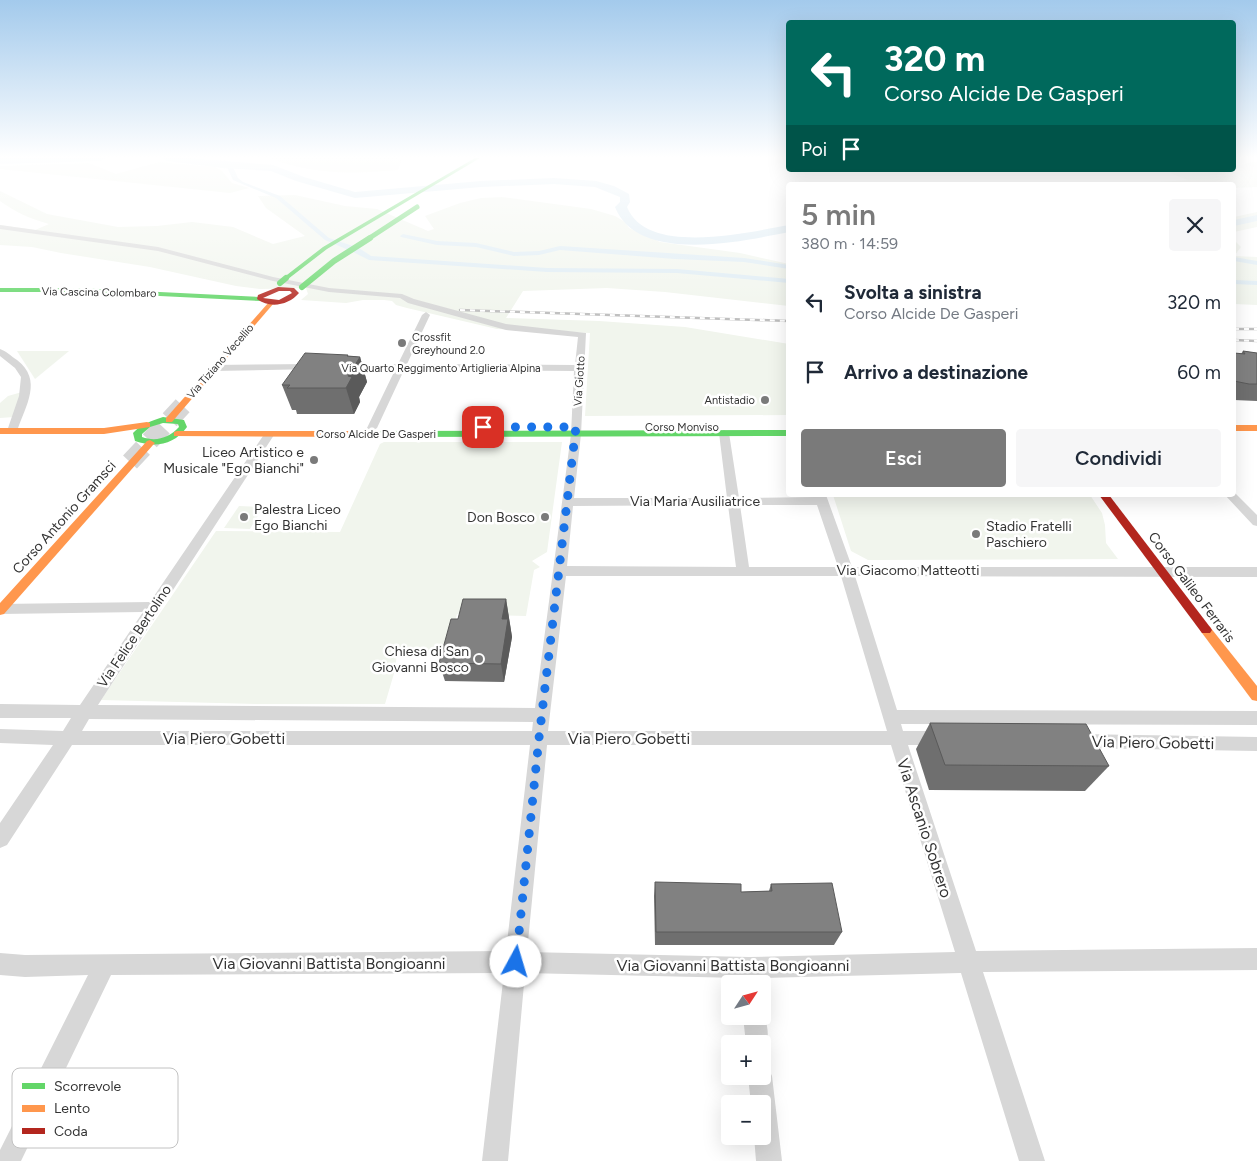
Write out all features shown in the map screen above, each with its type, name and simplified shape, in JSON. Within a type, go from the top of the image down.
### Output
[{"type":"main road","name":"Via Tiziano Vecellio","points":[[169,420],[214,368],[267,296],[280,283],[325,248],[385,212]]},
{"type":"main road","points":[[297,288],[327,256],[378,223],[390,212]]},
{"type":"main road","points":[[378,223],[404,212]]},
{"type":"main road","points":[[297,288],[348,251],[408,212]]},
{"type":"main road","name":"Via Cascina Colombaro","points":[[0,290],[79,290],[267,296],[288,300],[295,296],[297,288]]},
{"type":"main road","points":[[0,431],[104,430],[147,425],[169,420],[178,421],[180,430],[167,440],[150,443],[140,441],[137,436]]},
{"type":"main road","points":[[137,436],[140,430],[147,425]]},
{"type":"main road","name":"Corso Alcide De Gasperi","points":[[180,430],[372,428],[576,430]]},
{"type":"main road","name":"Corso Monviso","points":[[576,430],[786,428]]},
{"type":"main road","points":[[1236,428],[1257,428]]},
{"type":"main road","points":[[104,430],[112,434],[137,436]]},
{"type":"main road","name":"Corso Alcide De Gasperi","points":[[180,430],[269,434],[576,430]]},
{"type":"main road","name":"Corso Monviso","points":[[576,430],[786,433]]},
{"type":"main road","points":[[1236,434],[1257,434]]},
{"type":"main road","name":"Corso Antonio Gramsci","points":[[1,610],[150,443]]},
{"type":"main road","name":"Corso Galileo Ferraris","points":[[1106,497],[1257,696]]},
{"type":"street","name":"Via Giotto","points":[[0,227],[167,248],[273,279],[329,290],[402,296],[411,301],[506,327],[582,335],[576,430],[539,738],[495,1161]]},
{"type":"street","points":[[372,428],[426,315]]},
{"type":"street","points":[[0,352],[21,368],[27,381],[12,431]]},
{"type":"street","name":"Via Quarto Reggimento Artiglieria Alpina","points":[[214,368],[579,368]]},
{"type":"street","points":[[724,433],[743,570]]},
{"type":"street","name":"Via Felice Bertolino","points":[[0,838],[269,434]]},
{"type":"street","name":"Via Maria Ausiliatrice","points":[[732,497],[786,494]]},
{"type":"street","points":[[1233,497],[1257,522]]},
{"type":"street","name":"Via Maria Ausiliatrice","points":[[568,499],[821,498]]},
{"type":"street","name":"Via Ascanio Sobrero","points":[[821,498],[846,570],[897,738],[1032,1161]]},
{"type":"street","name":"Via Giacomo Matteotti","points":[[559,571],[1161,570],[1257,572]]},
{"type":"street","points":[[1,610],[153,607]]},
{"type":"street","name":"Via Piero Gobetti","points":[[0,711],[542,715]]},
{"type":"street","name":"Via Piero Gobetti","points":[[891,717],[1257,718]]},
{"type":"street","name":"Via Piero Gobetti","points":[[0,736],[67,738],[958,739]]},
{"type":"street","name":"Via Piero Gobetti","points":[[1057,740],[1257,744]]},
{"type":"street","name":"Via Giovanni Battista Bongioanni","points":[[766,975],[968,962],[1257,959]]},
{"type":"street","name":"Via Giovanni Battista Bongioanni","points":[[0,964],[25,966],[516,962],[733,975]]},
{"type":"street","points":[[54,1068],[105,964]]},
{"type":"street","points":[[761,1085],[769,1161]]},
{"type":"street","points":[[8,1161],[14,1148]]},
{"type":"shaded area","points":[[18,212],[43,212],[118,227],[157,226],[192,222],[233,227],[273,244],[305,236],[272,212],[384,212],[428,231],[434,229],[425,216],[435,212],[602,212],[615,216],[625,222],[629,228],[660,242],[740,253],[786,263],[786,306],[665,292],[607,288],[523,291],[506,318],[599,321],[685,327],[786,344],[786,415],[585,416],[590,333],[497,329],[407,308],[396,305],[392,301],[384,300],[363,300],[346,303],[301,300],[308,294],[306,288],[260,289],[236,286],[150,267],[32,247],[0,245],[0,225],[35,230],[49,224]]},
{"type":"shaded area","points":[[1257,212],[1257,227],[1236,232],[1236,217]]},
{"type":"shaded area","points":[[1236,242],[1241,247],[1236,253]]},
{"type":"shaded area","points":[[1236,256],[1257,257],[1257,305],[1236,304]]},
{"type":"shaded area","points":[[17,351],[69,351],[35,379]]},
{"type":"shaded area","points":[[22,392],[14,417],[0,418],[0,403],[8,396]]},
{"type":"shaded area","points":[[384,442],[562,442],[547,552],[532,561],[540,567],[534,570],[526,616],[457,614],[447,651],[397,653],[395,670],[385,704],[256,704],[101,700],[216,531],[340,532],[380,444]]},
{"type":"shaded area","name":"Stadio Fratelli Paschiero","points":[[834,497],[1091,497],[1102,513],[1106,543],[1118,559],[868,560],[851,551]]},
{"type":"shaded area","name":"Palestra Liceo Ego Bianchi","points":[[239,506],[263,507],[250,529],[224,528]]},
{"type":"building","points":[[1243,351],[1257,353],[1257,384],[1236,381],[1236,353],[1245,354]]},
{"type":"building","points":[[305,353],[360,357],[348,376],[352,377],[346,388],[287,388],[290,385],[282,385]]},
{"type":"building","name":"Chiesa di San Giovanni Bosco","points":[[463,599],[506,599],[502,619],[508,619],[501,664],[439,663],[451,619],[458,619]]},
{"type":"building","points":[[930,723],[1086,724],[1109,766],[945,765]]},
{"type":"building","points":[[655,882],[741,884],[741,892],[772,891],[771,884],[832,883],[842,932],[656,932]]},
{"type":"waterway","points":[[296,212],[327,239],[356,250],[369,258],[547,270],[677,271],[786,281]]},
{"type":"waterway","points":[[623,212],[632,223],[646,233],[685,241],[707,241],[786,229]]},
{"type":"waterway","points":[[1236,223],[1257,218]]},
{"type":"waterway","points":[[403,236],[437,243],[476,245],[514,254],[539,253],[560,248],[744,260],[786,267]]},
{"type":"waterway","points":[[1236,259],[1257,263]]},
{"type":"waterway","points":[[1236,282],[1257,283]]},
{"type":"tunnel","points":[[130,462],[189,399]]},
{"type":"railway","points":[[460,310],[786,321]]},
{"type":"railway","points":[[1236,329],[1257,329]]},
{"type":"railway","points":[[1236,340],[1257,341]]},
{"type":"traffic: fast","points":[[286,278],[325,248],[386,212]]},
{"type":"traffic: fast","points":[[302,287],[334,261],[409,212]]},
{"type":"traffic: fast","points":[[280,283],[286,278]]},
{"type":"traffic: fast","points":[[0,290],[79,290],[260,299]]},
{"type":"traffic: fast","points":[[163,420],[181,422],[183,427],[174,436],[163,441],[150,442],[138,439],[137,433],[147,425],[163,420]]},
{"type":"traffic: fast","points":[[369,434],[786,433]]},
{"type":"traffic: slow","points":[[169,420],[271,303]]},
{"type":"traffic: slow","points":[[0,431],[104,431],[147,425]]},
{"type":"traffic: slow","points":[[1236,428],[1257,428]]},
{"type":"traffic: slow","points":[[177,434],[369,434]]},
{"type":"traffic: slow","points":[[0,611],[150,443]]},
{"type":"traffic: slow","points":[[1206,630],[1257,696]]},
{"type":"traffic: jam","points":[[278,289],[292,289],[296,293],[284,301],[274,303],[260,299],[260,296],[278,289]]},
{"type":"traffic: jam","points":[[1106,497],[1206,630]]},
{"type":"place","name":"Crossfit Greyhound 2.0","points":[[402,343]]},
{"type":"place","name":"Antistadio","points":[[765,400]]},
{"type":"place","name":"Liceo Artistico e Musicale \"Ego Bianchi\"","points":[[314,460]]},
{"type":"place","name":"Palestra Liceo Ego Bianchi","points":[[244,517]]},
{"type":"place","name":"Don Bosco","points":[[545,517]]},
{"type":"place","name":"Stadio Fratelli Paschiero","points":[[976,534]]},
{"type":"place","name":"Chiesa di San Giovanni Bosco","points":[[479,659]]},
{"type":"route","points":[[483,427],[576,427],[539,738],[516,962]]}]
